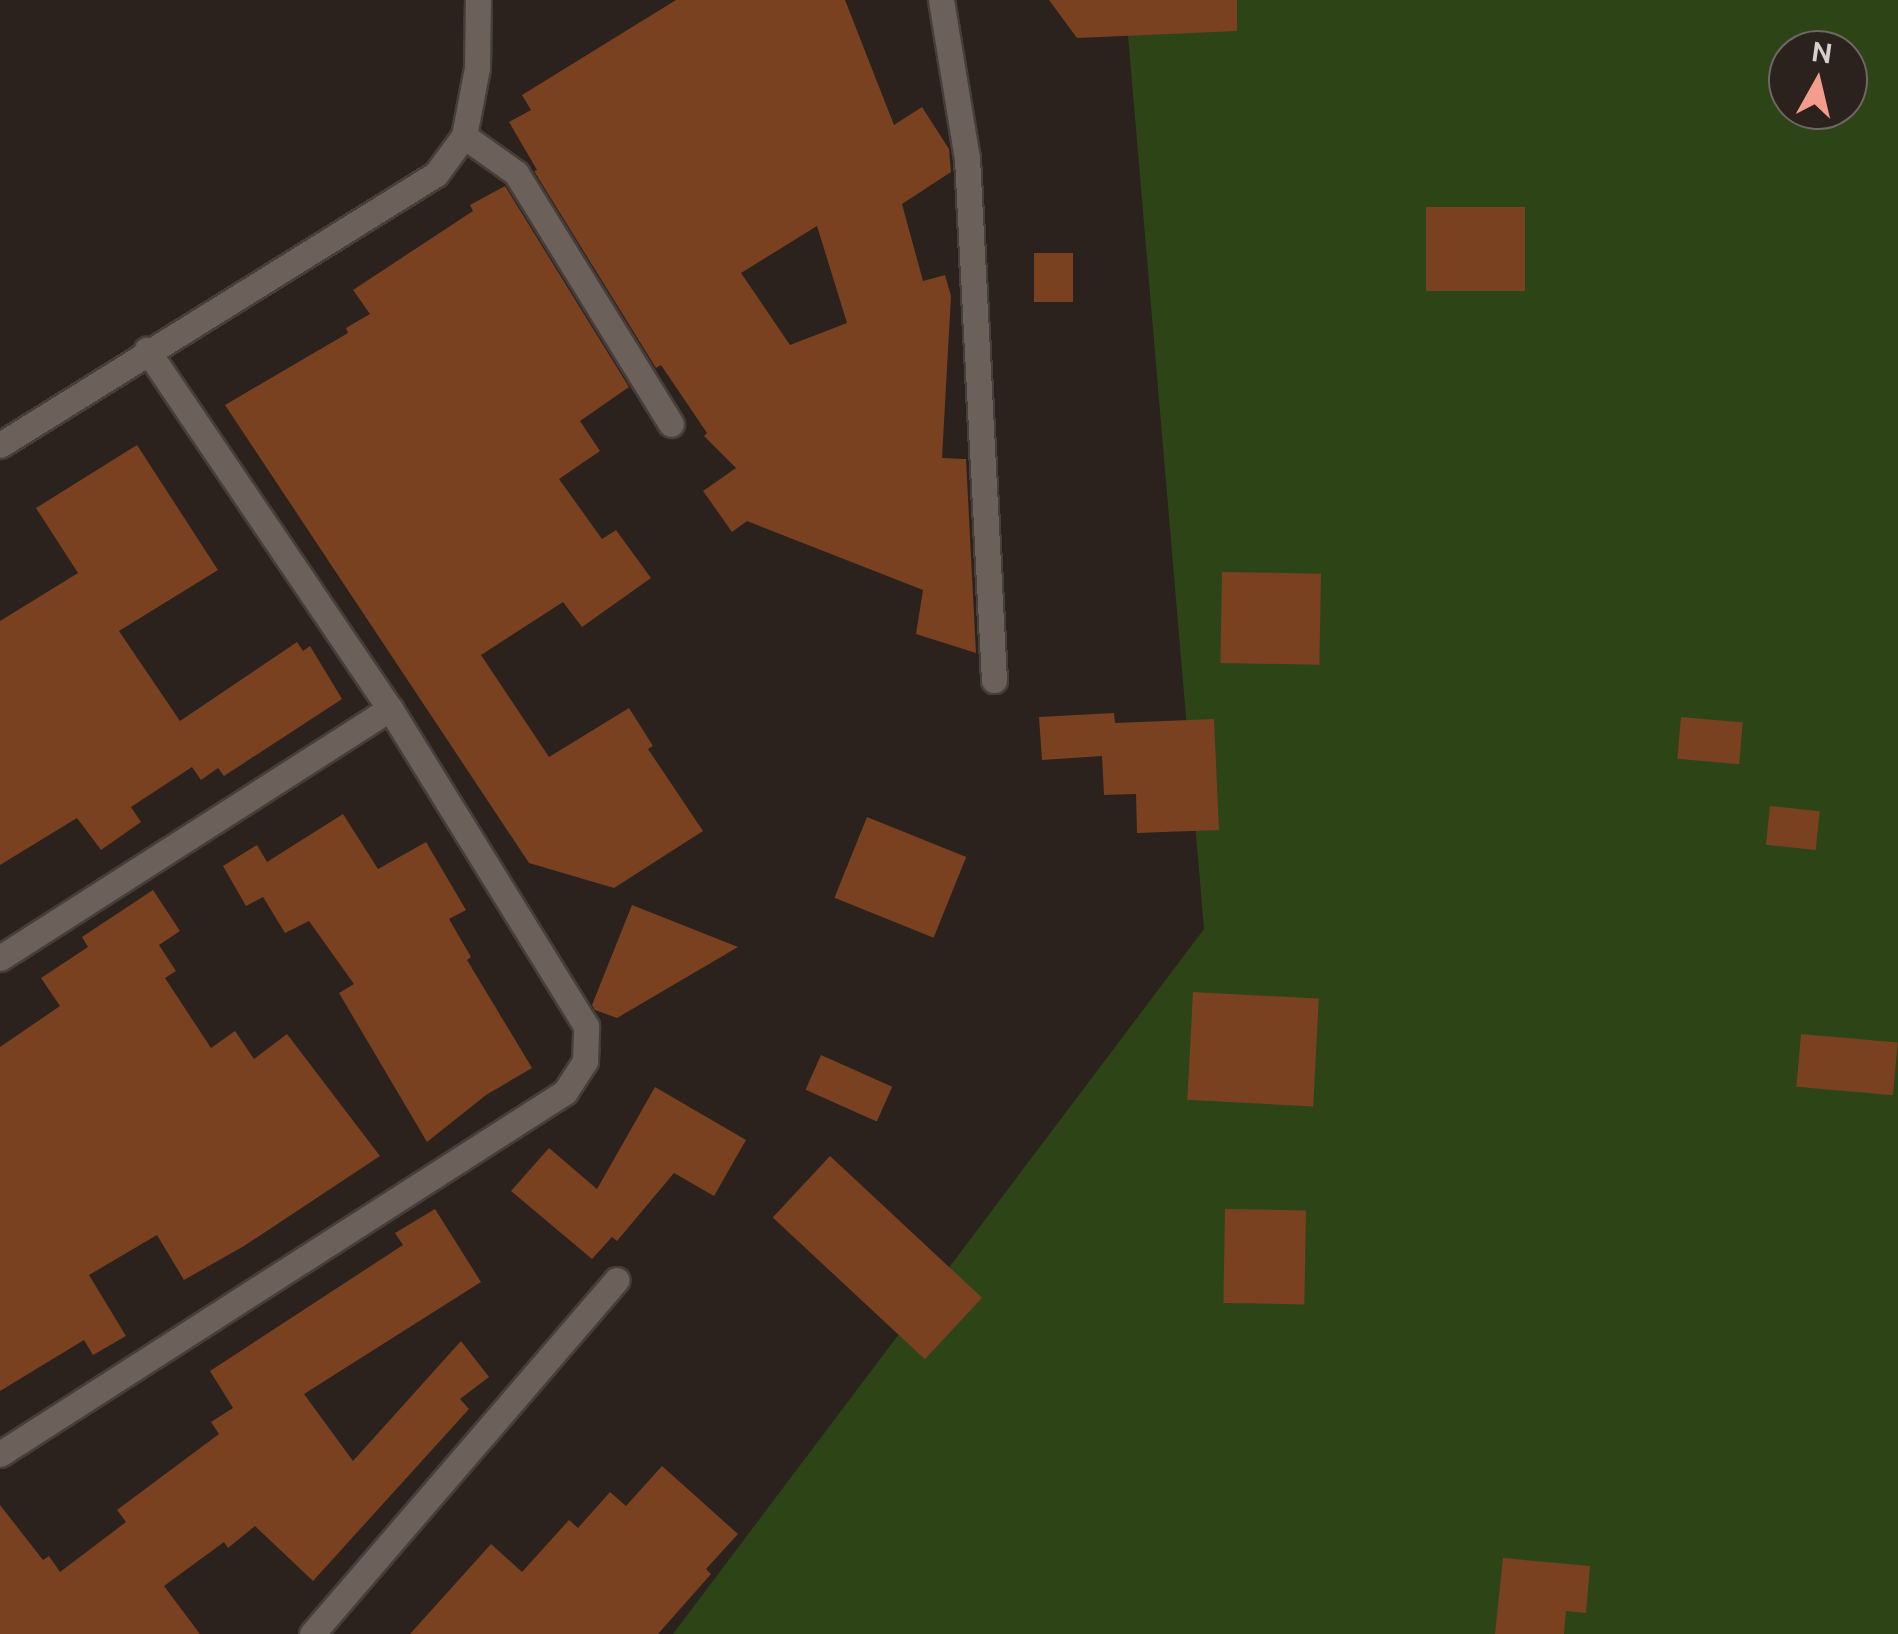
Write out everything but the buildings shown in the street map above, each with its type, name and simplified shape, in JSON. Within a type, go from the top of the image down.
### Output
[{"type":"street","points":[[0,445],[147,350],[436,174],[464,136],[477,68],[478,0]]},
{"type":"street","points":[[941,0],[968,158],[994,680]]},
{"type":"street","points":[[464,136],[516,173],[671,424]]},
{"type":"street","points":[[0,1454],[565,1092],[586,1061],[586,1026],[390,709],[147,350]]},
{"type":"street","points":[[0,958],[390,709]]},
{"type":"street","points":[[312,1634],[616,1280]]},
{"type":"green space","points":[[1125,0],[1898,0],[1898,1634],[673,1634],[1204,929]]}]
